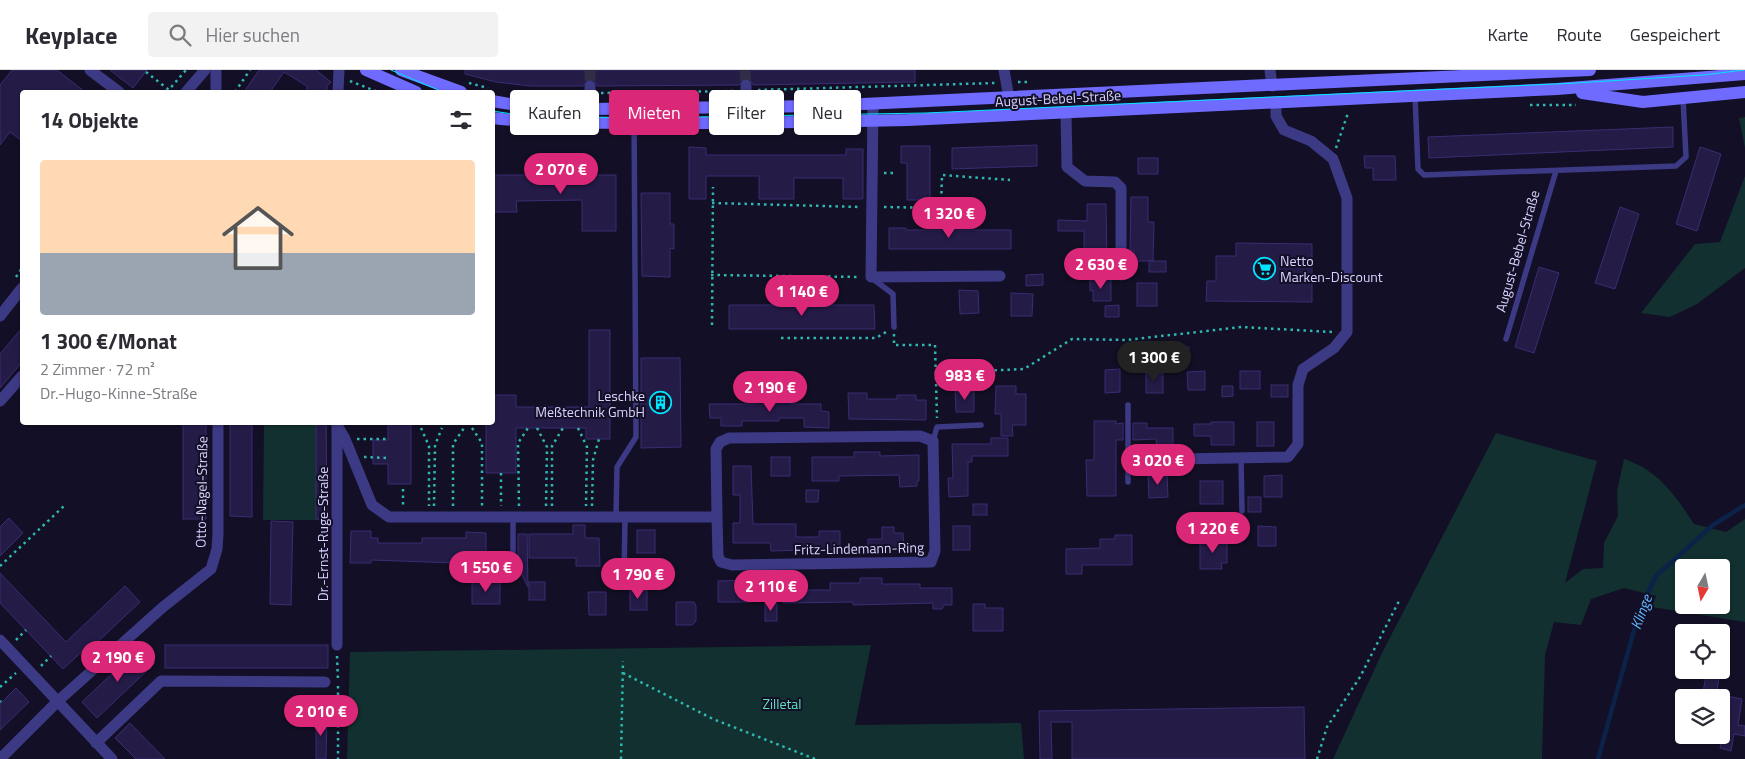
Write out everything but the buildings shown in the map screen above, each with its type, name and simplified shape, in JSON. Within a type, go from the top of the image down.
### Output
[{"type":"street","points":[[90,70],[116,90]]},
{"type":"street","points":[[188,90],[205,70]]},
{"type":"street","points":[[216,70],[216,90]]},
{"type":"street","points":[[366,70],[411,90]]},
{"type":"street","points":[[400,70],[462,87]]},
{"type":"street","points":[[1004,70],[1009,98]]},
{"type":"street","points":[[1270,70],[1272,86]]},
{"type":"street","name":"August-Bebel-Straße","points":[[784,107],[1590,70]]},
{"type":"street","points":[[338,90],[339,73]]},
{"type":"street","name":"August-Bebel-Straße","points":[[784,122],[873,121],[1557,89],[1745,74]]},
{"type":"street","points":[[1557,89],[1643,102],[1745,92]]},
{"type":"street","name":"August-Bebel-Straße","points":[[495,96],[510,101]]},
{"type":"street","points":[[1128,460],[1288,457],[1298,444],[1298,385],[1303,370],[1334,348],[1347,332],[1347,198],[1333,159],[1311,140],[1284,130],[1276,116],[1276,102]]},
{"type":"street","points":[[873,104],[871,277],[1000,276]]},
{"type":"street","points":[[1066,112],[1067,167],[1085,181],[1115,182],[1121,188],[1121,275]]},
{"type":"street","name":"August-Bebel-Straße","points":[[495,118],[510,120]]},
{"type":"street","points":[[0,316],[20,291]]},
{"type":"street","points":[[0,401],[20,378]]},
{"type":"street","name":"Otto-Nagel-Straße","points":[[0,759],[58,701],[163,607],[211,569],[217,548],[218,534],[218,425]]},
{"type":"street","name":"Dr.-Ernst-Ruge-Straße","points":[[337,425],[338,645]]},
{"type":"street","points":[[338,425],[372,505],[382,514],[397,518],[717,517]]},
{"type":"street","name":"Fritz-Lindemann-Ring","points":[[920,436],[933,441],[935,551],[930,562],[732,565],[721,562],[718,556],[717,517],[716,449],[720,442],[729,438],[920,436]]},
{"type":"street","points":[[0,640],[112,759]]},
{"type":"street","points":[[96,743],[161,682],[325,682]]},
{"type":"lane","points":[[393,83],[400,70]]},
{"type":"lane","name":"August-Bebel-Straße","points":[[1415,96],[1418,169],[1424,175],[1676,166],[1686,157],[1683,98]]},
{"type":"lane","points":[[624,577],[617,467],[636,436],[634,135]]},
{"type":"lane","name":"August-Bebel-Straße","points":[[1506,339],[1556,170]]},
{"type":"lane","points":[[871,277],[894,294],[894,327]]},
{"type":"lane","points":[[1128,405],[1128,482]]},
{"type":"lane","points":[[933,441],[937,427],[981,425]]},
{"type":"lane","points":[[1241,458],[1242,511]]},
{"type":"lane","points":[[511,517],[512,566]]},
{"type":"path","points":[[170,90],[186,70]]},
{"type":"path","points":[[235,90],[250,70]]},
{"type":"path","points":[[146,72],[166,90]]},
{"type":"path","points":[[339,73],[374,90]]},
{"type":"path","points":[[590,90],[875,88],[1006,83]]},
{"type":"path","points":[[1520,105],[1576,105]]},
{"type":"path","points":[[1339,113],[1353,112]]},
{"type":"path","points":[[1333,159],[1348,113]]},
{"type":"path","points":[[712,203],[941,208],[942,175],[1010,180]]},
{"type":"path","points":[[712,325],[713,187]]},
{"type":"path","points":[[711,275],[871,277]]},
{"type":"path","points":[[781,338],[876,338],[894,327]]},
{"type":"path","points":[[894,327],[894,345],[936,345],[937,427]]},
{"type":"path","points":[[936,373],[1024,369],[1072,339],[1127,340],[1241,327],[1347,332]]},
{"type":"path","points":[[421,428],[429,446],[431,518]]},
{"type":"path","points":[[431,518],[435,445],[442,428]]},
{"type":"path","points":[[453,518],[453,444],[464,428]]},
{"type":"path","points":[[472,428],[482,443],[482,517]]},
{"type":"path","points":[[511,517],[518,443],[528,428]]},
{"type":"path","points":[[538,428],[547,447],[549,517]]},
{"type":"path","points":[[549,517],[552,446],[563,428]]},
{"type":"path","points":[[578,428],[587,447],[589,517]]},
{"type":"path","points":[[345,439],[388,439]]},
{"type":"path","points":[[589,517],[593,460],[599,439]]},
{"type":"path","points":[[352,457],[388,458]]},
{"type":"path","points":[[501,473],[511,517]]},
{"type":"path","points":[[0,566],[64,506]]},
{"type":"path","points":[[768,586],[779,586]]},
{"type":"path","points":[[1317,759],[1327,727],[1360,677],[1399,601]]},
{"type":"path","points":[[338,645],[338,759]]},
{"type":"path","points":[[621,759],[623,661]]},
{"type":"path","points":[[0,688],[24,665]]},
{"type":"path","points":[[623,673],[712,720],[815,759]]},
{"type":"green space","points":[[1745,117],[1745,148],[1739,118]]},
{"type":"green space","points":[[1745,176],[1745,268],[1697,304],[1670,317],[1641,313],[1695,244],[1720,242]]},
{"type":"green space","points":[[264,425],[327,425],[327,520],[263,520]]},
{"type":"green space","points":[[1496,433],[1597,461],[1565,583],[1583,569],[1603,568],[1604,543],[1618,516],[1617,491],[1624,459],[1647,470],[1665,485],[1694,524],[1726,532],[1745,519],[1745,622],[1695,614],[1730,614],[1730,559],[1675,559],[1675,611],[1652,607],[1656,596],[1624,588],[1591,599],[1581,625],[1554,622],[1545,655],[1542,759],[1333,759],[1382,653]]},
{"type":"green space","name":"Zilletal","points":[[871,645],[855,725],[1021,723],[1024,759],[347,759],[350,652]]},
{"type":"waterway","name":"Klinge","points":[[1598,759],[1640,609],[1656,576],[1713,525],[1745,505]]},
{"type":"tunnel","points":[[590,70],[590,86]]},
{"type":"tunnel","points":[[745,70],[746,85]]},
{"type":"tram line","points":[[391,70],[438,90]]},
{"type":"tram line","points":[[495,111],[527,116],[634,118],[926,113],[1576,83],[1703,75],[1744,70]]},
{"type":"place","name":"Netto Marken-Discount","points":[[1264,268]]},
{"type":"place","name":"Leschke Meßtechnik GmbH","points":[[661,403]]}]
